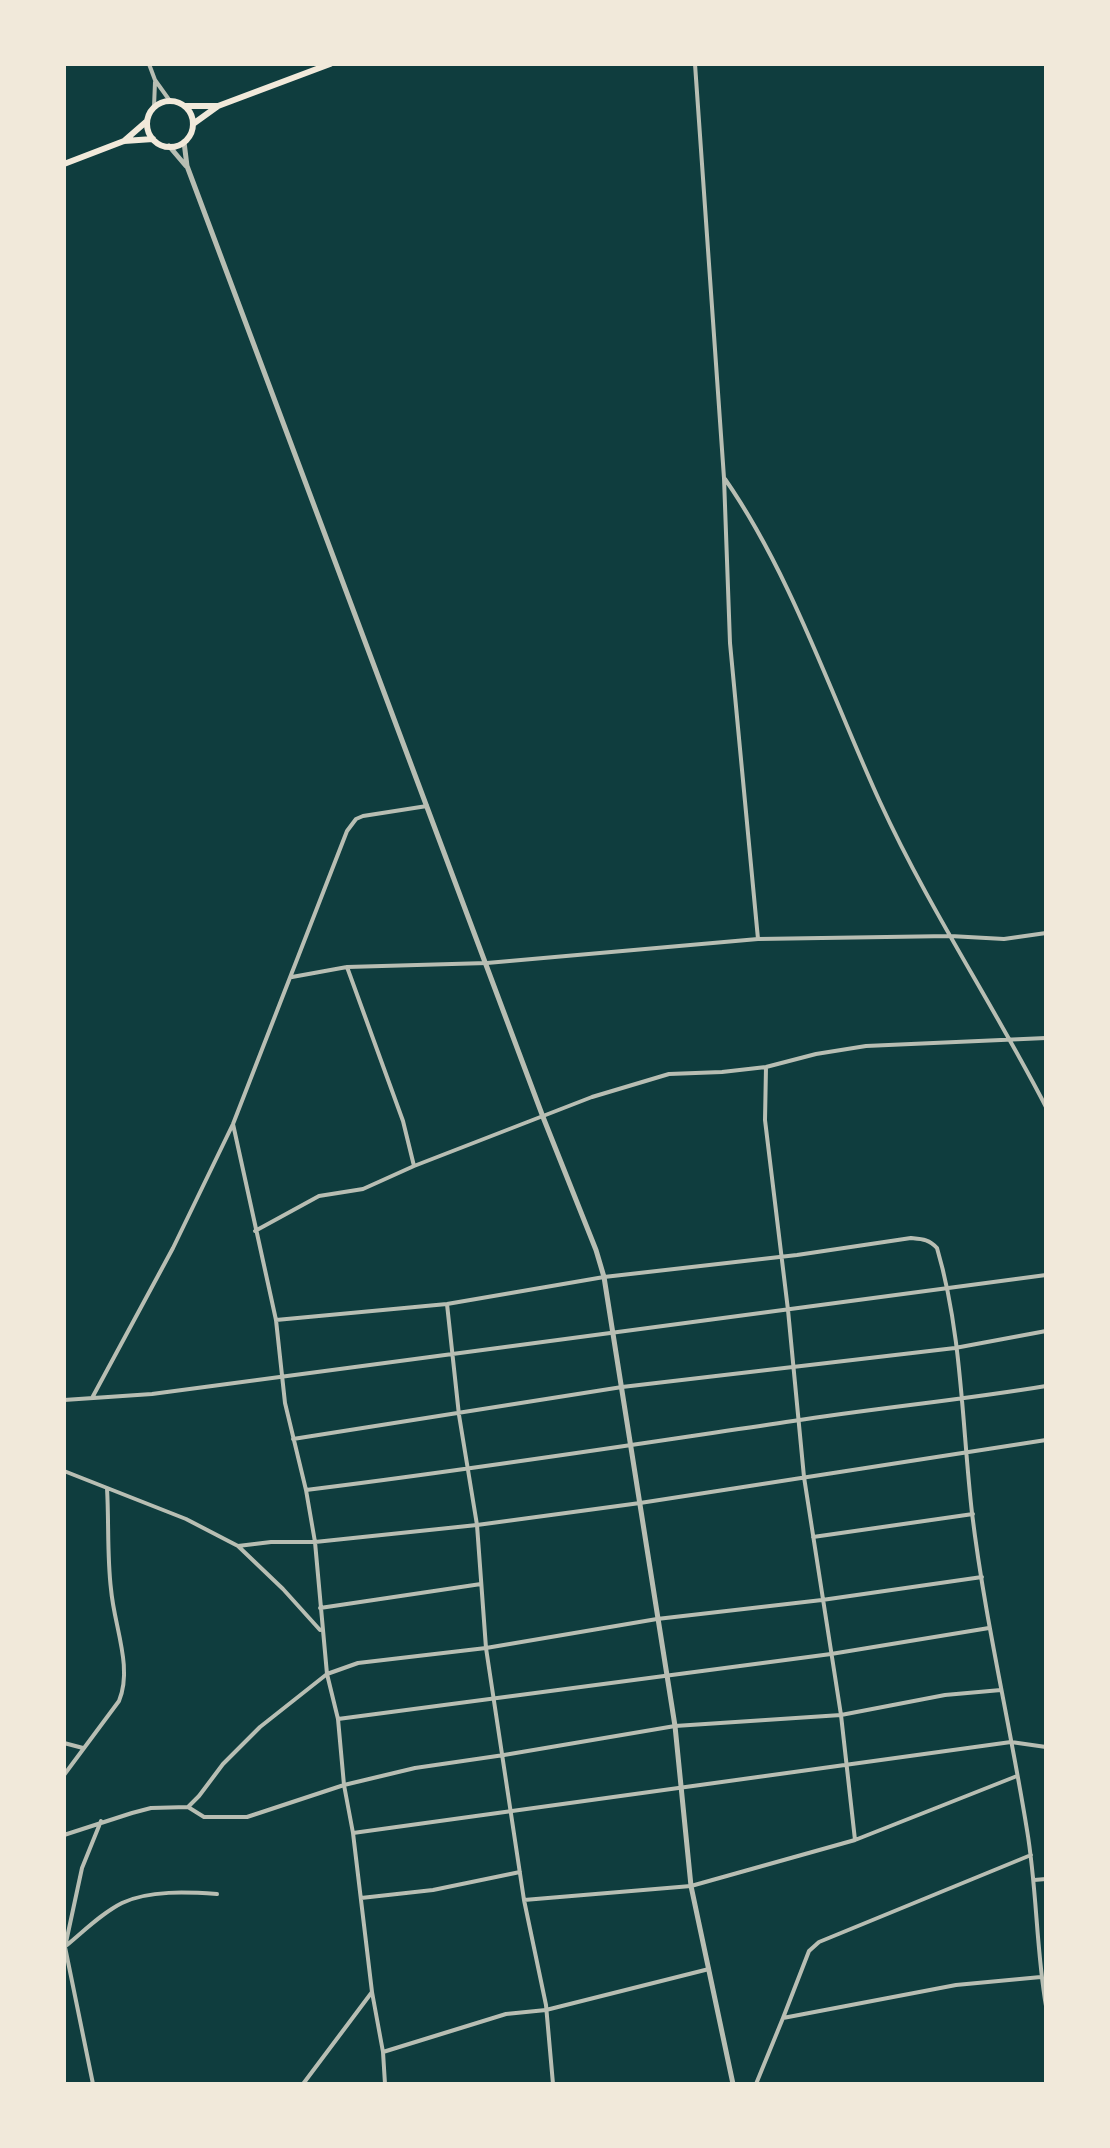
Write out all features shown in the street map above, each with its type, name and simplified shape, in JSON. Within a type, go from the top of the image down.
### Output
[{"type":"main road","points":[[64,164],[124,141],[153,139],[169,146],[184,142],[193,124],[218,106],[330,64]]},
{"type":"main road","points":[[124,141],[147,121],[154,107],[170,101],[185,106],[218,106]]},
{"type":"main road","points":[[185,106],[193,124]]},
{"type":"main road","points":[[147,121],[153,139]]},
{"type":"street","points":[[149,64],[155,80],[170,101]]},
{"type":"street","points":[[695,64],[724,478],[730,643],[758,939]]},
{"type":"street","points":[[154,107],[155,80]]},
{"type":"street","points":[[184,142],[187,166],[604,1277],[675,1726],[691,1886],[733,2084]]},
{"type":"street","points":[[169,146],[187,166]]},
{"type":"street","points":[[724,478],[769,550],[882,805],[950,936],[1011,1039],[1046,1107]]},
{"type":"street","points":[[92,1398],[173,1248],[233,1124],[352,824],[363,816],[428,806]]},
{"type":"street","points":[[292,977],[347,967],[487,963],[758,939],[950,936],[1004,939],[1046,933]]},
{"type":"street","points":[[347,967],[403,1121],[414,1166]]},
{"type":"street","points":[[255,1231],[319,1196],[363,1189],[592,1097],[669,1074],[766,1067],[816,1054],[866,1046],[1046,1038]]},
{"type":"street","points":[[766,1067],[765,1120],[804,1477],[841,1715],[855,1840]]},
{"type":"street","points":[[233,1124],[276,1320],[281,1376],[315,1542],[327,1674],[338,1719],[344,1785],[385,2084]]},
{"type":"street","points":[[276,1320],[447,1304],[604,1277],[911,1238],[925,1239],[937,1248],[949,1288],[973,1514],[989,1628],[1031,1855],[1046,2006]]},
{"type":"street","points":[[64,1400],[152,1394],[452,1356],[613,1331],[1046,1275]]},
{"type":"street","points":[[447,1304],[459,1415],[477,1525],[486,1648],[504,1755],[509,1811],[546,2010],[553,2084]]},
{"type":"street","points":[[293,1439],[622,1387],[955,1348],[1046,1331]]},
{"type":"street","points":[[306,1490],[469,1470],[1046,1386]]},
{"type":"street","points":[[238,1546],[315,1542],[477,1525],[1046,1440]]},
{"type":"street","points":[[64,1471],[186,1519],[238,1546],[322,1632]]},
{"type":"street","points":[[64,1775],[119,1701],[124,1688],[111,1592],[107,1488]]},
{"type":"street","points":[[812,1537],[973,1514]]},
{"type":"street","points":[[188,1807],[242,1743],[327,1674],[358,1663],[486,1648],[657,1619],[982,1577]]},
{"type":"street","points":[[320,1608],[481,1584]]},
{"type":"street","points":[[338,1719],[831,1654],[989,1628]]},
{"type":"street","points":[[64,1835],[101,1821],[151,1808],[188,1807],[204,1817],[247,1817],[344,1785],[415,1768],[675,1726],[841,1715],[945,1695],[1002,1690]]},
{"type":"street","points":[[353,1833],[1011,1742],[1046,1747]]},
{"type":"street","points":[[64,1743],[83,1748]]},
{"type":"street","points":[[524,1900],[691,1886],[855,1840],[1017,1776]]},
{"type":"street","points":[[93,2084],[64,1947],[82,1868],[101,1821]]},
{"type":"street","points":[[756,2084],[809,1951],[819,1942],[1031,1855]]},
{"type":"street","points":[[361,1898],[433,1890],[520,1872]]},
{"type":"street","points":[[1034,1880],[1046,1879]]},
{"type":"street","points":[[64,1947],[113,1908],[132,1899],[188,1893],[217,1894]]},
{"type":"street","points":[[383,2052],[506,2014],[546,2010],[709,1969]]},
{"type":"street","points":[[783,2018],[956,1985],[1041,1977]]},
{"type":"street","points":[[303,2084],[372,1992]]}]
